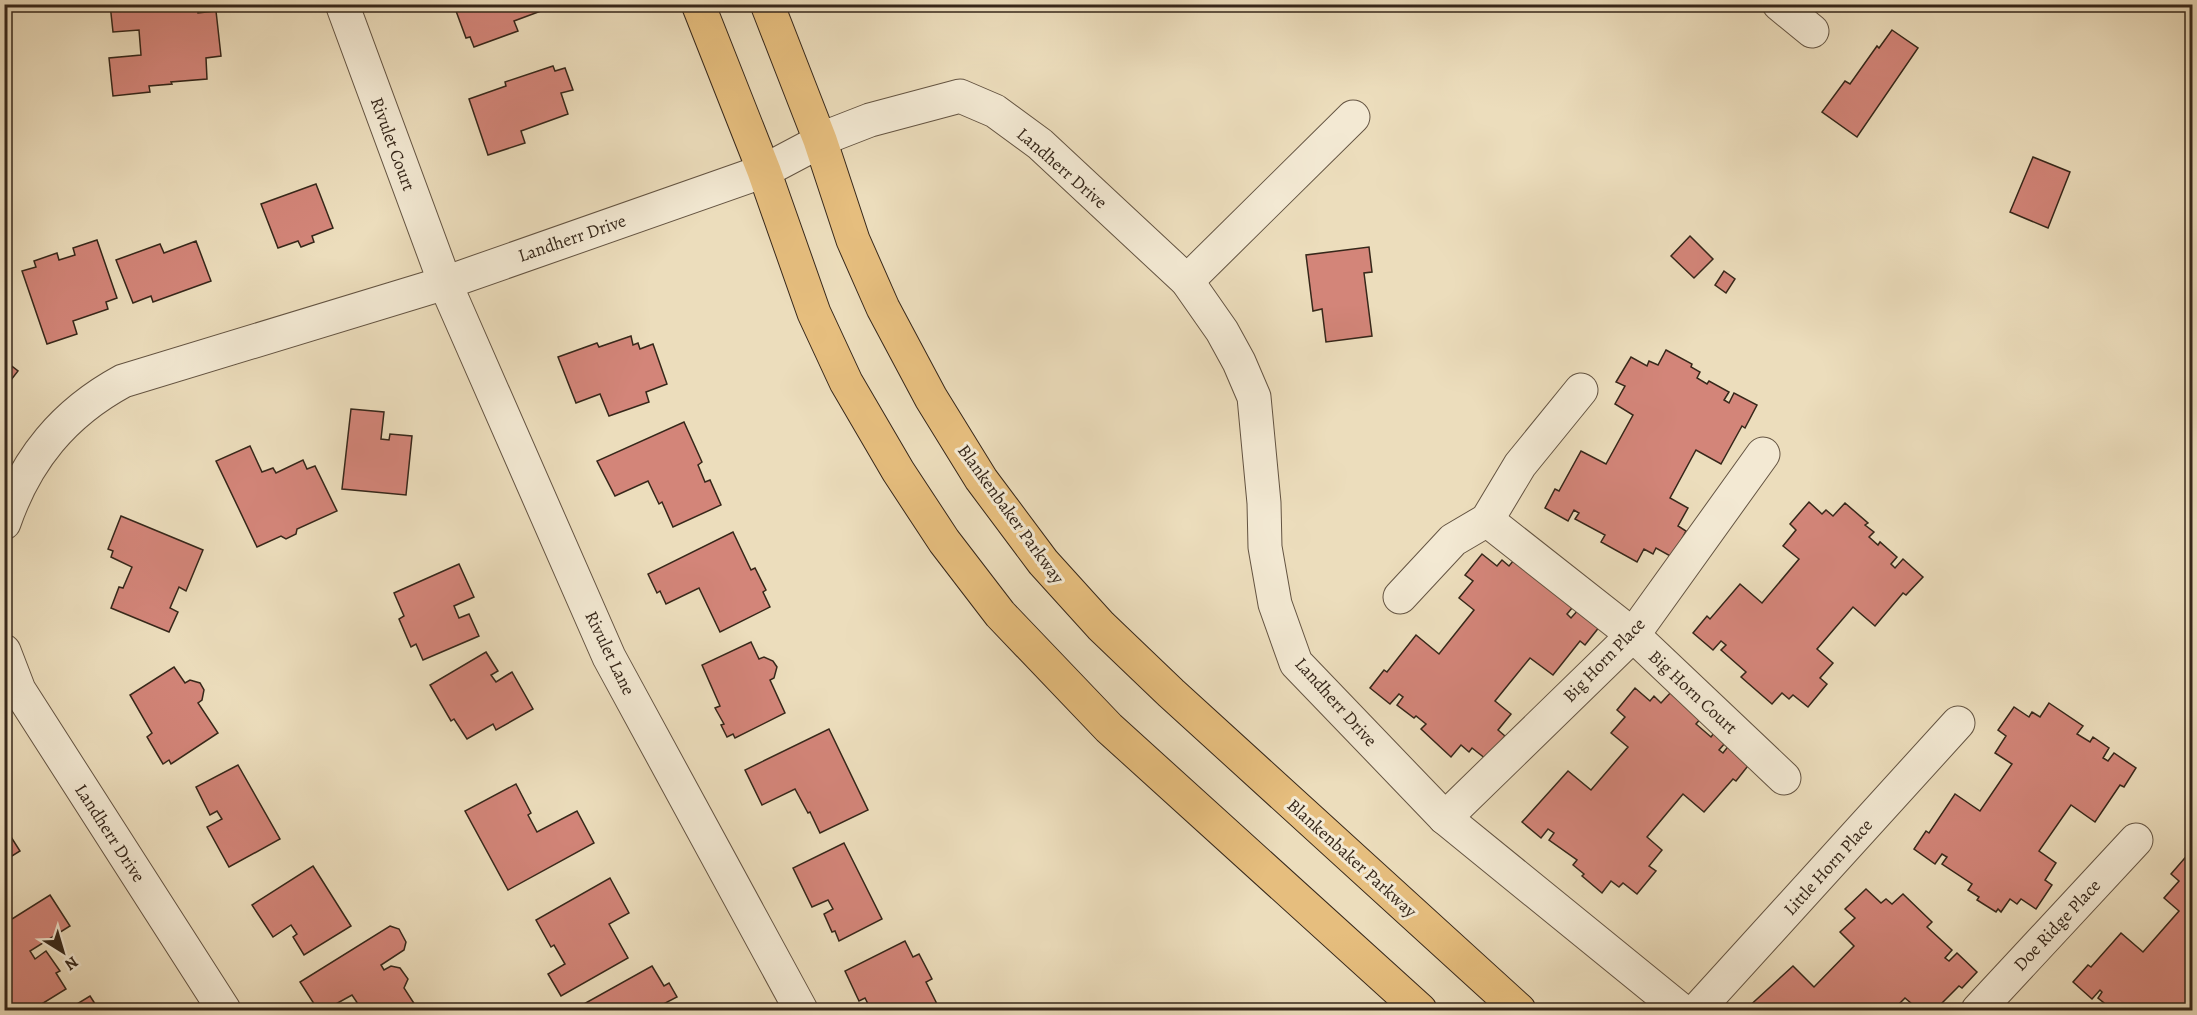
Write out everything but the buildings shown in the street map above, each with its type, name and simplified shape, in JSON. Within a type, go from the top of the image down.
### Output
[{"type":"main road","points":[[698,4],[764,171],[814,313],[846,382],[898,471],[944,541],[1000,614],[1109,728],[1420,1011]]},
{"type":"main road","name":"Blankenbaker Parkway","points":[[767,4],[820,140],[853,240],[883,308],[931,398],[981,479],[1043,562],[1101,626],[1171,693],[1519,1011]]},
{"type":"street","name":"Rivulet Court","points":[[342,4],[445,283]]},
{"type":"street","points":[[1779,4],[1812,32]]},
{"type":"street","name":"Landherr Drive","points":[[4,522],[13,497],[32,462],[63,423],[102,392],[123,381],[445,283],[764,171],[820,140],[870,120],[960,96],[995,111],[1040,144],[1187,282],[1222,331],[1254,397],[1264,503],[1265,547],[1275,604],[1296,663],[1445,818],[1681,1011]]},
{"type":"street","points":[[1187,282],[1353,117]]},
{"type":"street","name":"Rivulet Lane","points":[[445,283],[609,657],[801,1011]]},
{"type":"street","points":[[1400,597],[1453,540],[1487,520],[1520,465],[1581,390]]},
{"type":"street","name":"Big Horn Place","points":[[1445,818],[1633,635],[1763,454]]},
{"type":"street","name":"Big Horn Court","points":[[1487,520],[1633,635],[1784,778]]},
{"type":"street","name":"Landherr Drive","points":[[4,651],[19,690],[224,1011]]},
{"type":"street","name":"Little Horn Place","points":[[1697,1011],[1958,723]]},
{"type":"street","name":"Doe Ridge Place","points":[[1978,1011],[2136,840]]}]
